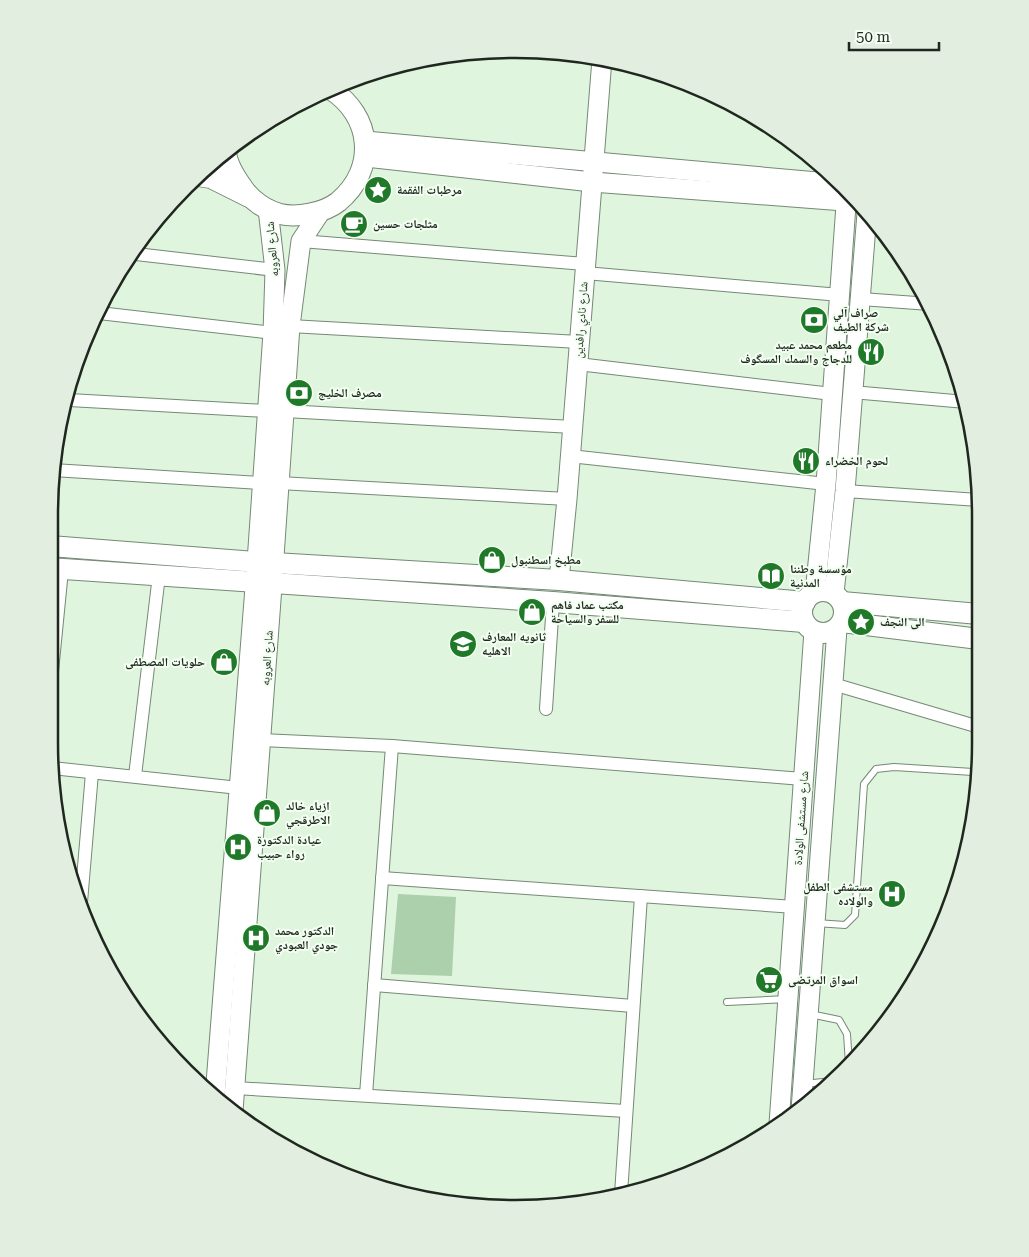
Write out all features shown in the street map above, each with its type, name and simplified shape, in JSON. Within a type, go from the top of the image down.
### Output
[{"type":"main road","name":"شارع نادي رافدين","points":[[559,580],[601,66]]},
{"type":"main road","points":[[206,177],[280,214],[301,215],[321,211],[337,203],[349,190],[365,149],[361,126],[354,111],[347,102],[336,94]]},
{"type":"main road","points":[[365,149],[594,163],[829,183]]},
{"type":"main road","points":[[365,149],[592,182],[844,198]]},
{"type":"main road","points":[[228,159],[250,198]]},
{"type":"main road","points":[[824,597],[826,484],[840,295],[849,204]]},
{"type":"main road","name":"شارع العروبه","points":[[268,209],[275,270],[272,333],[275,411]]},
{"type":"main road","name":"شارع العروبه","points":[[233,1103],[261,740],[265,573],[275,411],[290,326],[301,241],[321,211]]},
{"type":"main road","points":[[809,627],[802,610],[824,597],[844,491],[866,223]]},
{"type":"main road","points":[[57,547],[265,573],[809,627],[824,633],[839,626],[972,637]]},
{"type":"main road","points":[[57,569],[159,575],[265,573],[559,580],[824,597],[972,613]]},
{"type":"main road","name":"شارع العروبه","points":[[216,1088],[239,788],[265,573]]},
{"type":"main road","points":[[824,597],[844,606],[839,626]]},
{"type":"main road","name":"شارع مستشفى الولادة","points":[[801,1098],[839,626]]},
{"type":"main road","name":"شارع مستشفى الولادة","points":[[781,1113],[803,779],[809,627]]},
{"type":"main road","points":[[786,1037],[806,1040]]},
{"type":"street","points":[[219,166],[233,171]]},
{"type":"street","points":[[301,241],[840,295]]},
{"type":"street","points":[[139,254],[275,270]]},
{"type":"street","points":[[861,299],[919,303]]},
{"type":"street","points":[[104,314],[272,333]]},
{"type":"street","points":[[290,326],[579,342]]},
{"type":"street","points":[[578,364],[832,394]]},
{"type":"street","points":[[852,392],[957,401]]},
{"type":"street","points":[[72,400],[573,427]]},
{"type":"street","points":[[570,456],[826,484]]},
{"type":"street","points":[[59,470],[567,499]]},
{"type":"street","points":[[844,491],[972,500]]},
{"type":"street","points":[[135,776],[159,575]]},
{"type":"street","points":[[546,709],[553,602]]},
{"type":"street","points":[[833,684],[972,725]]},
{"type":"street","points":[[261,740],[392,746],[803,779]]},
{"type":"street","points":[[366,1095],[392,746]]},
{"type":"street","points":[[58,769],[239,788]]},
{"type":"street","points":[[82,889],[92,773]]},
{"type":"street","points":[[382,878],[795,907]]},
{"type":"street","points":[[621,1187],[641,896]]},
{"type":"street","points":[[374,985],[633,1006]]},
{"type":"street","points":[[234,1088],[626,1111]]},
{"type":"lane","points":[[815,923],[845,925],[855,915],[864,784],[876,770],[894,767],[971,772]]},
{"type":"lane","points":[[727,1002],[788,999]]},
{"type":"lane","points":[[808,1014],[839,1020],[847,1034],[848,1055]]},
{"type":"lane","points":[[803,1084],[820,1082]]},
{"type":"green space","points":[[398,894],[456,897],[452,976],[391,974]]},
{"type":"place","name":"مرطبات الفقمة","points":[[378,190]]},
{"type":"place","name":"مثلجات حسين","points":[[354,224]]},
{"type":"place","name":"صراف آلي شركة الطيف","points":[[814,320]]},
{"type":"place","name":"مطعم محمد عبيد للدجاج والسمك المسگوف","points":[[871,352]]},
{"type":"place","name":"مصرف الخليج","points":[[299,393]]},
{"type":"place","name":"لحوم الخضراء","points":[[806,461]]},
{"type":"place","name":"مطبخ اسطنبول","points":[[492,560]]},
{"type":"place","name":"مؤسسة وطننا المدنية","points":[[771,576]]},
{"type":"place","name":"مكتب عماد فاهم للسفر والسياحة","points":[[532,612]]},
{"type":"place","name":"الى النجف","points":[[861,622]]},
{"type":"place","name":"ثانويه المعارف الاهليه","points":[[463,644]]},
{"type":"place","name":"حلويات المصطفى","points":[[224,662]]},
{"type":"place","name":"ازياء خالد الاطرقجي","points":[[267,813]]},
{"type":"place","name":"عيادة الدكتورة رواء حبيب","points":[[238,847]]},
{"type":"place","name":"مستشفى الطفل والولاده","points":[[892,894]]},
{"type":"place","name":"الدكتور محمد جودي العبودي","points":[[256,938]]},
{"type":"place","name":"اسواق المرتضى","points":[[769,980]]}]
